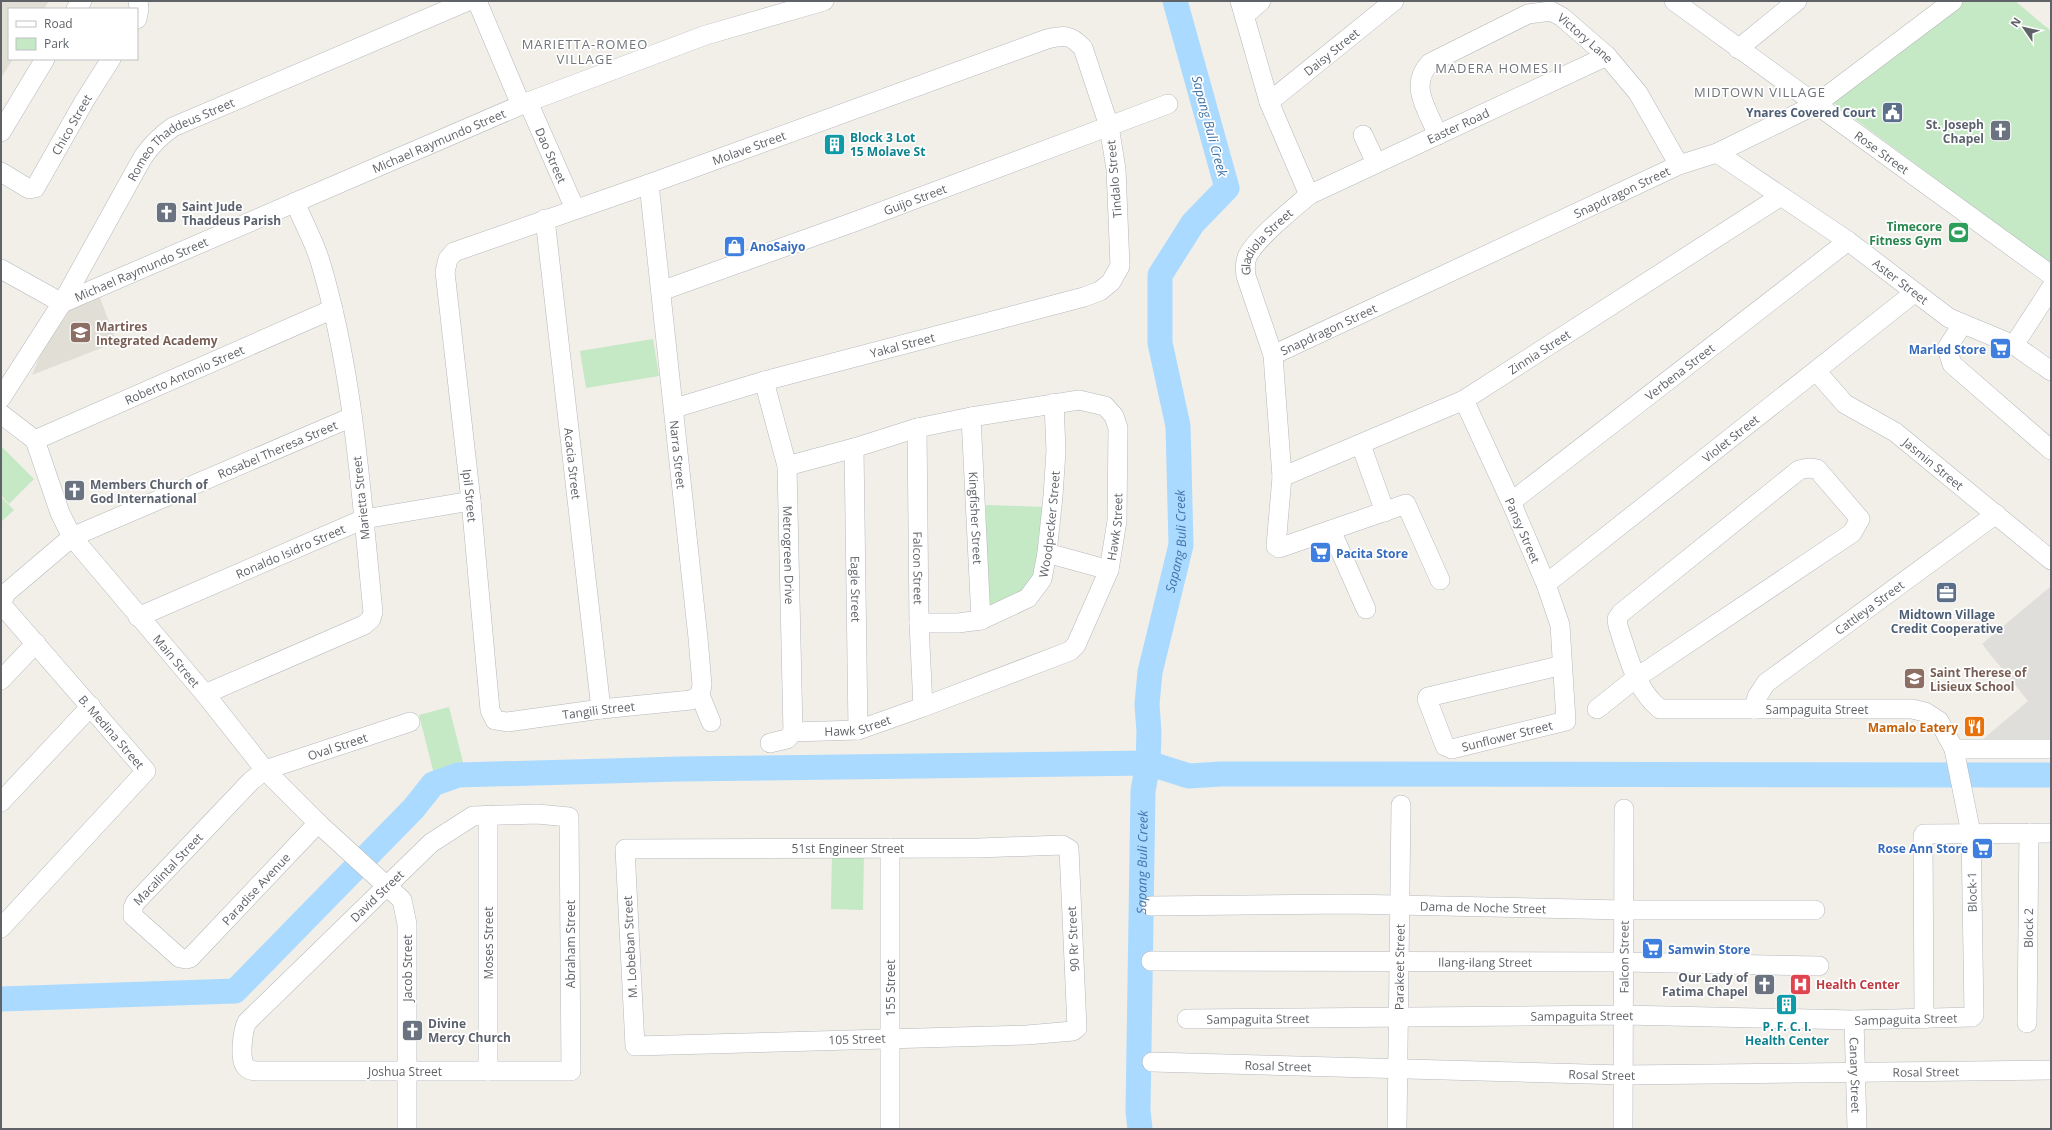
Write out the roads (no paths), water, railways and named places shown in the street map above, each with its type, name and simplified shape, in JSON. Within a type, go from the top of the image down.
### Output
[{"type":"street","points":[[138,1],[140,8],[138,15]]},
{"type":"street","name":"Romeo Thaddeus Street","points":[[1,398],[62,303],[143,157],[153,143],[162,134],[173,127],[430,8],[468,1]]},
{"type":"street","name":"Dao Street","points":[[477,1],[524,104],[575,209]]},
{"type":"street","name":"Michael Raymundo Street","points":[[62,303],[524,104],[706,35],[824,1]]},
{"type":"street","points":[[1261,1],[1242,8],[1269,102],[1309,195]]},
{"type":"street","name":"Daisy Street","points":[[1269,102],[1394,1]]},
{"type":"street","name":"Rose Street","points":[[1674,1],[1815,105],[2051,275]]},
{"type":"street","points":[[1738,49],[1797,1]]},
{"type":"street","name":"Snapdragon Street","points":[[1273,355],[1679,165],[1717,153],[1815,105],[1953,1]]},
{"type":"street","name":"Victory Lane","points":[[1438,135],[1419,89],[1423,70],[1430,64],[1528,14],[1541,11],[1551,11],[1562,17],[1606,56],[1638,94],[1679,165]]},
{"type":"street","name":"Tindalo Street","points":[[1063,35],[1075,40],[1083,48],[1109,126],[1116,169],[1120,266]]},
{"type":"street","name":"Molave Street","points":[[445,272],[448,260],[454,252],[649,184],[1047,39],[1063,35]]},
{"type":"street","name":"Easter Road","points":[[1309,195],[1606,56]]},
{"type":"street","points":[[1,132],[44,60]]},
{"type":"street","name":"Chico Street","points":[[1,172],[32,190],[110,60]]},
{"type":"street","name":"Guijo Street","points":[[661,290],[854,222],[1168,104]]},
{"type":"street","points":[[1363,135],[1376,163]]},
{"type":"street","name":"Aster Street","points":[[1717,153],[1848,241],[1949,318],[1962,325],[2014,346],[2051,371]]},
{"type":"street","name":"Narra Street","points":[[649,184],[675,408],[698,638],[702,685],[700,695],[712,722]]},
{"type":"street","name":"Gladiola Street","points":[[1309,195],[1274,225],[1252,250],[1245,267],[1246,276],[1273,355],[1282,478],[1275,542],[1276,546],[1279,548],[1331,530]]},
{"type":"street","name":"Zinnia Street","points":[[1282,478],[1464,400],[1781,196]]},
{"type":"street","name":"Marietta Street","points":[[205,694],[364,625],[371,619],[373,612],[352,417],[333,310],[320,259],[295,202]]},
{"type":"street","name":"Acacia Street","points":[[545,219],[601,709]]},
{"type":"street","name":"Verbena Street","points":[[1511,502],[1848,241]]},
{"type":"street","name":"Yakal Street","points":[[675,408],[764,381],[1084,297],[1100,291],[1112,282],[1120,266]]},
{"type":"street","points":[[1,269],[62,303]]},
{"type":"street","name":"Ipil Street","points":[[445,272],[471,500],[490,710],[495,720]]},
{"type":"street","points":[[2014,346],[2051,288]]},
{"type":"street","name":"Violet Street","points":[[1546,584],[1914,292]]},
{"type":"street","name":"Roberto Antonio Street","points":[[35,440],[333,310]]},
{"type":"street","points":[[1962,325],[1947,348],[1952,364],[2051,450]]},
{"type":"street","name":"Jasmin Street","points":[[1816,371],[1844,404],[1894,432],[2051,560]]},
{"type":"street","name":"Metrogreen Drive","points":[[764,381],[788,466],[793,732]]},
{"type":"street","name":"Hawk Street","points":[[770,743],[787,739],[793,732],[858,730],[924,707],[1070,651],[1076,645],[1109,570],[1117,521],[1118,428],[1114,416],[1105,406],[1079,400],[971,417],[917,428],[854,448],[788,466]]},
{"type":"street","name":"Pansy Street","points":[[1464,400],[1511,502],[1546,584],[1560,625],[1563,665]]},
{"type":"street","name":"Woodpecker Street","points":[[919,623],[958,623],[981,620],[1028,598],[1042,579],[1047,553],[1056,451],[1054,403]]},
{"type":"street","points":[[1,414],[35,440]]},
{"type":"street","name":"Rosabel Theresa Street","points":[[1,604],[6,593],[72,537],[352,417]]},
{"type":"street","name":"Kingfisher Street","points":[[971,417],[981,620]]},
{"type":"street","name":"Falcon Street","points":[[917,428],[919,623],[924,707]]},
{"type":"street","name":"Main Street","points":[[35,440],[60,513],[72,537],[138,617],[205,694],[265,770],[318,823],[363,865],[388,885]]},
{"type":"street","points":[[1361,445],[1385,512]]},
{"type":"street","name":"Eagle Street","points":[[854,448],[858,730]]},
{"type":"street","points":[[1597,709],[1636,678],[1852,533],[1860,519],[1817,469],[1808,468],[1799,470],[1620,613],[1617,619],[1618,626],[1636,678]]},
{"type":"street","name":"Ronaldo Isidro Street","points":[[138,617],[364,518],[471,500]]},
{"type":"street","points":[[1366,609],[1331,530],[1405,504],[1407,505],[1440,580]]},
{"type":"street","name":"Cattleya Street","points":[[1754,709],[1756,697],[1766,683],[1996,514]]},
{"type":"street","points":[[1047,553],[1109,570]]},
{"type":"street","name":"B. Medina Street","points":[[1,604],[146,771],[1,928]]},
{"type":"street","points":[[1,680],[36,643]]},
{"type":"street","name":"Sunflower Street","points":[[1563,665],[1566,721],[1452,749],[1445,746],[1427,698],[1428,696],[1563,665]]},
{"type":"street","name":"Sampaguita Street","points":[[1636,678],[1660,709],[1912,709],[1925,712],[1939,721],[1948,733],[1954,749]]},
{"type":"street","name":"Tangili Street","points":[[495,720],[507,722],[601,709],[691,700],[700,695]]},
{"type":"street","points":[[1,802],[91,706]]},
{"type":"street","name":"Oval Street","points":[[265,770],[410,722]]},
{"type":"street","points":[[1954,749],[2051,750]]},
{"type":"street","name":"Block-1","points":[[1954,749],[1971,833],[1975,1013]]},
{"type":"street","name":"Macalintal Street","points":[[194,955],[186,959],[180,958],[133,916],[133,908],[135,903],[251,781],[265,770]]},
{"type":"street","name":"Parakeet Street","points":[[1397,1129],[1401,905],[1401,805]]},
{"type":"street","name":"Falcon Street","points":[[1623,1129],[1624,809]]},
{"type":"street","name":"David Street","points":[[243,1062],[243,1031],[247,1022],[432,843],[473,816],[537,814],[569,817]]},
{"type":"street","name":"Moses Street","points":[[488,815],[488,1071]]},
{"type":"street","name":"Abraham Street","points":[[569,817],[571,1071]]},
{"type":"street","name":"Paradise Avenue","points":[[194,955],[318,823]]},
{"type":"street","name":"Block 2","points":[[2028,1023],[2029,833]]},
{"type":"street","points":[[1924,1019],[1924,834],[2051,833]]},
{"type":"street","name":"51st Engineer Street","points":[[625,849],[890,848],[1062,845],[1069,849]]},
{"type":"street","name":"155 Street","points":[[890,848],[890,1129]]},
{"type":"street","name":"M. Lobeban Street","points":[[625,849],[635,1046]]},
{"type":"street","name":"90 Rr Street","points":[[1069,849],[1077,1028]]},
{"type":"street","name":"Jacob Street","points":[[388,885],[402,900],[408,924],[407,1129]]},
{"type":"street","name":"Dama de Noche Street","points":[[1151,906],[1348,904],[1624,910],[1815,910]]},
{"type":"street","name":"Ilang-ilang Street","points":[[1151,961],[1400,960],[1624,962],[1819,966]]},
{"type":"street","name":"Sampaguita Street","points":[[1187,1019],[1624,1015],[1854,1020],[1972,1017],[1975,1013]]},
{"type":"street","name":"Canary Street","points":[[1854,1020],[1857,1129]]},
{"type":"street","name":"105 Street","points":[[635,1046],[1027,1035],[1073,1031],[1077,1028]]},
{"type":"street","name":"Joshua Street","points":[[243,1062],[246,1068],[252,1071],[571,1071]]},
{"type":"street","name":"Rosal Street","points":[[1152,1062],[1398,1070],[1624,1075],[1856,1071],[2051,1070]]},
{"type":"waterway","name":"Sapang Buli Creek","points":[[1140,1129],[1138,1111],[1143,791],[1148,763],[1149,732],[1147,704],[1150,672],[1181,545],[1178,426],[1160,343],[1160,275],[1193,223],[1227,188],[1175,1]]},
{"type":"waterway","points":[[1,999],[235,991],[414,808],[433,784],[458,775],[680,769],[1148,763],[1189,776],[1221,774],[2051,775]]},
{"type":"place","name":"Ynares Covered Court","points":[[1892,112]]},
{"type":"place","name":"St. Joseph Chapel","points":[[2000,131]]},
{"type":"place","name":"Block 3 Lot 15 Molave St","points":[[834,144]]},
{"type":"place","name":"Saint Jude Thaddeus Parish","points":[[167,213]]},
{"type":"place","name":"Timecore Fitness Gym","points":[[1958,233]]},
{"type":"place","name":"AnoSaiyo","points":[[735,246]]},
{"type":"place","name":"Martires Integrated Academy","points":[[81,333]]},
{"type":"place","name":"Marled Store","points":[[2001,349]]},
{"type":"place","name":"Members Church of God International","points":[[75,491]]},
{"type":"place","name":"Pacita Store","points":[[1320,553]]},
{"type":"place","name":"Midtown Village Credit Cooperative","points":[[1947,593]]},
{"type":"place","name":"Saint Therese of Lisieux School","points":[[1914,679]]},
{"type":"place","name":"Mamalo Eatery","points":[[1974,727]]},
{"type":"place","name":"Rose Ann Store","points":[[1983,848]]},
{"type":"place","name":"Samwin Store","points":[[1653,949]]},
{"type":"place","name":"Our Lady of Fatima Chapel","points":[[1764,984]]},
{"type":"place","name":"Health Center","points":[[1800,984]]},
{"type":"place","name":"P. F. C. I. Health Center","points":[[1787,1005]]},
{"type":"place","name":"Divine Mercy Church","points":[[412,1030]]},
{"type":"district","name":"MARIETTA-ROMEO VILLAGE","points":[[585,52]]},
{"type":"district","name":"MADERA HOMES II","points":[[1499,68]]},
{"type":"district","name":"MIDTOWN VILLAGE","points":[[1760,92]]}]
